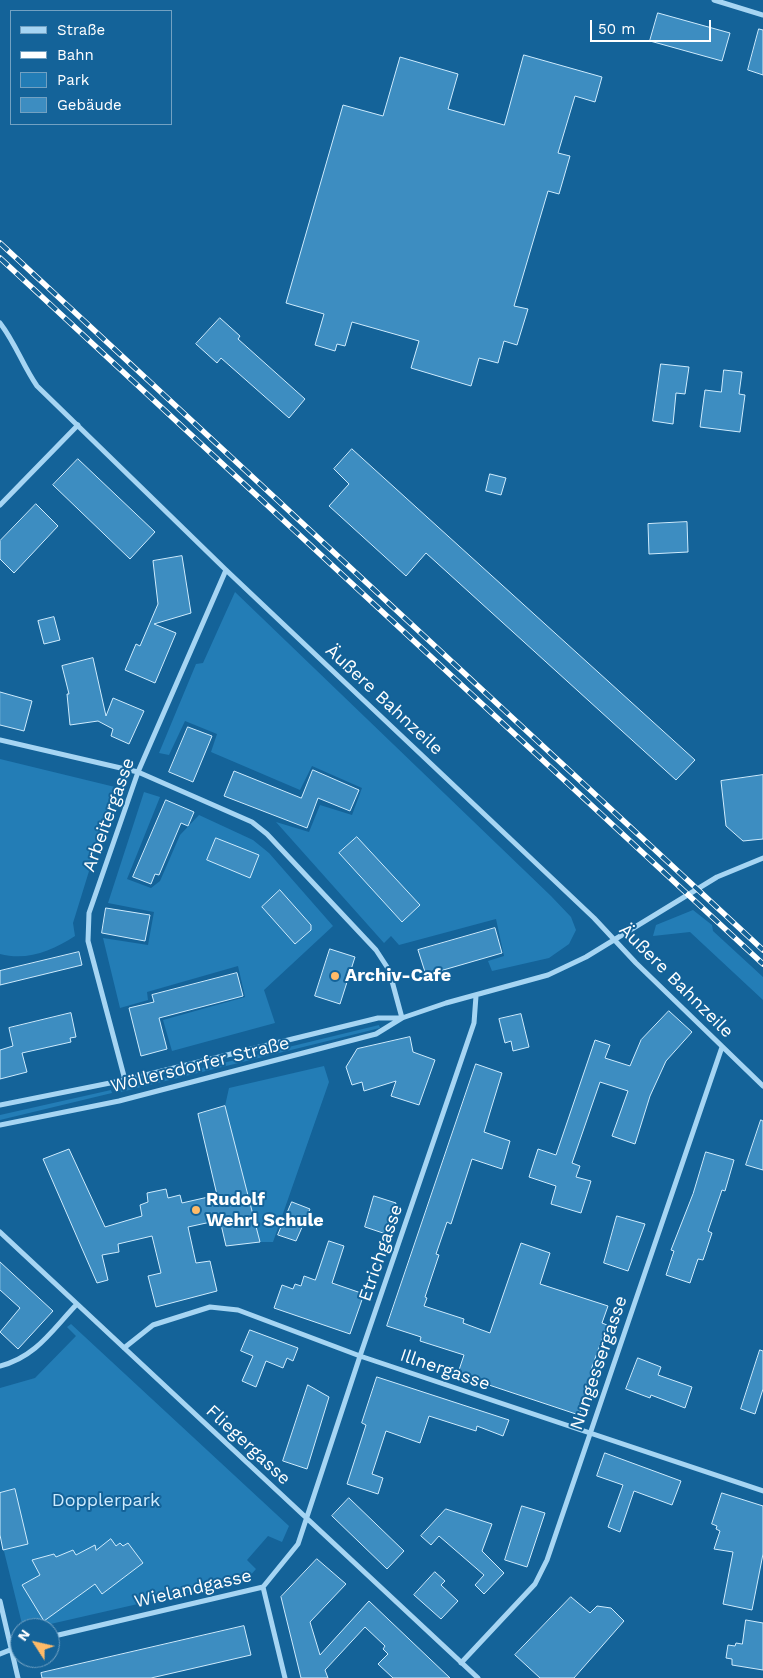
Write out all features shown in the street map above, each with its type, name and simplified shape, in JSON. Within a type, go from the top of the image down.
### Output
[{"type":"street","points":[[714,0],[763,15]]},
{"type":"street","name":"Äußere Bahnzeile","points":[[0,323],[9,335],[22,363],[37,386],[226,570],[594,918],[614,940],[763,1086]]},
{"type":"street","points":[[0,505],[78,425]]},
{"type":"street","name":"Arbeitergasse","points":[[124,1080],[88,940],[89,913],[138,772],[226,570]]},
{"type":"street","points":[[0,740],[138,772],[252,822],[267,834],[376,950],[388,970],[402,1018]]},
{"type":"street","name":"Wöllersdorfer Straße","points":[[0,1125],[119,1101],[376,1034],[402,1018],[548,975],[586,957],[717,876],[763,858]]},
{"type":"street","name":"Etrichgasse","points":[[308,1520],[360,1356],[474,1023],[476,996]]},
{"type":"street","name":"Wöllersdorfer Straße","points":[[0,1105],[124,1080],[378,1018],[402,1018]]},
{"type":"street","name":"Nungessergasse","points":[[461,1663],[535,1584],[547,1560],[722,1047]]},
{"type":"street","name":"Fliegergasse","points":[[0,1232],[478,1678]]},
{"type":"street","points":[[0,1366],[17,1362],[29,1355],[77,1304]]},
{"type":"street","name":"Illnergasse","points":[[124,1348],[154,1325],[210,1308],[238,1310],[360,1356],[763,1491]]},
{"type":"street","name":"Wielandgasse","points":[[60,1635],[263,1587],[298,1544],[308,1520]]},
{"type":"street","points":[[263,1587],[285,1678]]},
{"type":"street","points":[[0,1601],[10,1642]]},
{"type":"green space","points":[[235,592],[571,917],[576,930],[569,944],[549,958],[492,971],[488,961],[504,956],[496,919],[399,945],[391,936],[384,943],[276,822],[309,832],[320,805],[352,815],[362,788],[312,766],[300,790],[211,752],[217,734],[185,721],[169,755],[159,753],[196,664],[203,663]]},
{"type":"green space","points":[[0,759],[115,787],[73,923],[75,936],[48,950],[30,955],[10,956],[0,954]]},
{"type":"green space","points":[[144,792],[160,797],[127,879],[151,888],[160,881],[180,835],[199,815],[253,840],[269,853],[333,926],[264,990],[275,1023],[172,1051],[163,1020],[245,997],[238,966],[147,992],[148,1000],[120,1008],[103,938],[148,945],[154,912],[108,903]]},
{"type":"green space","points":[[693,910],[712,925],[713,931],[763,977],[763,1000],[690,932],[653,936],[656,925]]},
{"type":"green space","points":[[379,1025],[380,1028],[121,1092],[120,1088]]},
{"type":"green space","points":[[324,1066],[329,1082],[273,1242],[260,1242],[225,1106],[229,1088]]},
{"type":"green space","points":[[111,1090],[112,1093],[0,1120],[0,1115]]},
{"type":"green space","name":"Dopplerpark","points":[[71,1324],[289,1526],[282,1542],[268,1536],[247,1560],[256,1569],[247,1579],[60,1622],[60,1618],[21,1618],[0,1535],[0,1388],[35,1378],[76,1336],[67,1327]]},
{"type":"building","points":[[658,13],[730,33],[722,61],[650,41]]},
{"type":"building","points":[[759,29],[763,30],[763,75],[748,70]]},
{"type":"building","points":[[524,55],[602,77],[595,102],[575,96],[558,153],[570,156],[559,194],[548,191],[514,306],[528,309],[517,345],[504,341],[498,363],[479,358],[471,386],[411,368],[419,341],[352,322],[345,346],[337,344],[335,351],[315,345],[324,314],[286,303],[343,105],[383,116],[400,57],[458,74],[448,109],[504,125]]},
{"type":"building","points":[[220,318],[240,336],[238,339],[305,399],[289,418],[221,358],[217,363],[196,344]]},
{"type":"building","points":[[661,364],[689,367],[685,394],[676,393],[673,424],[653,421]]},
{"type":"building","points":[[724,370],[742,372],[739,394],[745,395],[740,432],[700,427],[705,390],[721,392]]},
{"type":"building","points":[[352,449],[695,760],[676,780],[426,553],[406,576],[329,506],[349,484],[334,469]]},
{"type":"building","points":[[78,459],[155,532],[130,559],[53,485]]},
{"type":"building","points":[[490,474],[506,478],[501,495],[486,491]]},
{"type":"building","points":[[36,504],[58,526],[14,573],[0,559],[0,541]]},
{"type":"building","points":[[687,522],[688,552],[649,554],[648,524]]},
{"type":"building","points":[[182,556],[191,613],[154,624],[176,633],[155,683],[125,670],[136,644],[140,646],[158,604],[153,561]]},
{"type":"building","points":[[54,617],[60,640],[44,644],[38,621]]},
{"type":"building","points":[[93,658],[106,716],[113,698],[144,711],[129,744],[111,736],[113,729],[98,721],[70,725],[67,694],[69,694],[62,666]]},
{"type":"building","points":[[0,692],[32,701],[24,731],[0,725]]},
{"type":"building","points":[[188,727],[212,736],[193,782],[169,772]]},
{"type":"building","points":[[313,770],[359,790],[350,811],[318,798],[307,828],[224,796],[234,771],[301,798]]},
{"type":"building","points":[[763,775],[763,839],[743,841],[726,826],[721,781]]},
{"type":"building","points":[[166,800],[194,812],[188,826],[181,823],[159,875],[155,874],[151,884],[133,877]]},
{"type":"building","points":[[357,837],[420,905],[402,922],[339,853]]},
{"type":"building","points":[[216,838],[259,855],[250,878],[207,860]]},
{"type":"building","points":[[280,890],[311,925],[311,930],[295,944],[262,907]]},
{"type":"building","points":[[106,908],[150,915],[145,941],[102,933]]},
{"type":"building","points":[[495,928],[502,953],[426,975],[418,950]]},
{"type":"building","name":"Archiv-Cafe","points":[[330,949],[355,957],[340,1004],[315,996]]},
{"type":"building","points":[[79,952],[82,965],[0,985],[0,971]]},
{"type":"building","points":[[237,973],[243,996],[159,1018],[167,1049],[141,1056],[129,1008],[154,1002],[152,995]]},
{"type":"building","points":[[669,1011],[692,1032],[666,1061],[650,1096],[635,1144],[612,1136],[628,1091],[600,1082],[572,1163],[580,1166],[576,1177],[591,1181],[581,1213],[551,1204],[556,1186],[529,1177],[538,1149],[556,1155],[595,1040],[610,1045],[605,1058],[630,1066],[641,1040]]},
{"type":"building","points":[[71,1013],[76,1037],[70,1038],[71,1042],[22,1053],[27,1072],[0,1079],[0,1050],[13,1046],[9,1028]]},
{"type":"building","points":[[521,1014],[529,1047],[513,1051],[511,1041],[505,1043],[499,1019]]},
{"type":"building","points":[[410,1037],[413,1052],[435,1060],[419,1105],[391,1096],[396,1081],[364,1091],[362,1082],[352,1085],[346,1067],[357,1049]]},
{"type":"building","points":[[476,1064],[502,1073],[484,1132],[510,1141],[502,1169],[472,1159],[451,1224],[447,1222],[436,1254],[439,1255],[425,1297],[427,1298],[424,1306],[464,1319],[463,1323],[490,1333],[521,1243],[550,1253],[540,1284],[608,1306],[602,1323],[607,1325],[591,1370],[594,1371],[579,1415],[458,1373],[464,1355],[420,1341],[421,1337],[387,1326]]},
{"type":"building","name":"Rudolf Wehrl Schule","points":[[225,1106],[260,1242],[226,1246],[220,1220],[188,1227],[196,1263],[210,1261],[217,1291],[156,1307],[148,1276],[161,1273],[152,1236],[118,1244],[119,1252],[102,1255],[108,1280],[97,1283],[43,1159],[69,1149],[105,1227],[142,1216],[140,1205],[148,1202],[147,1193],[166,1189],[168,1198],[180,1195],[182,1203],[217,1195],[198,1114]]},
{"type":"building","points":[[761,1120],[763,1121],[763,1170],[746,1165]]},
{"type":"building","points":[[706,1152],[734,1160],[725,1191],[722,1190],[708,1231],[712,1233],[703,1260],[698,1259],[690,1283],[666,1275],[674,1251],[671,1250],[693,1194]]},
{"type":"building","points":[[374,1196],[396,1203],[386,1234],[365,1227]]},
{"type":"building","points":[[292,1202],[310,1209],[296,1241],[278,1235]]},
{"type":"building","points":[[617,1216],[645,1224],[628,1271],[604,1263]]},
{"type":"building","points":[[329,1241],[344,1246],[332,1283],[364,1294],[350,1334],[274,1308],[282,1285],[293,1289],[295,1284],[301,1286],[304,1276],[315,1280]]},
{"type":"building","points":[[0,1262],[53,1311],[18,1349],[0,1332],[20,1308],[0,1290]]},
{"type":"building","points":[[250,1330],[298,1348],[293,1361],[287,1358],[283,1368],[266,1361],[256,1387],[242,1381],[253,1356],[241,1351]]},
{"type":"building","points":[[760,1350],[763,1351],[763,1389],[755,1414],[741,1409]]},
{"type":"building","points":[[638,1358],[661,1367],[658,1375],[692,1387],[685,1408],[651,1395],[650,1398],[626,1389]]},
{"type":"building","points":[[377,1377],[509,1420],[503,1436],[477,1426],[476,1431],[429,1416],[420,1443],[386,1431],[372,1474],[383,1478],[378,1494],[347,1484],[366,1425],[362,1423]]},
{"type":"building","points":[[308,1385],[329,1397],[307,1469],[283,1461]]},
{"type":"building","points":[[605,1453],[681,1481],[672,1505],[634,1491],[620,1532],[608,1527],[623,1485],[597,1476]]},
{"type":"building","points":[[15,1489],[28,1544],[3,1550],[0,1535],[0,1493]]},
{"type":"building","points":[[722,1493],[763,1506],[763,1554],[752,1610],[723,1604],[733,1552],[714,1549],[720,1531],[716,1529],[717,1526],[712,1524]]},
{"type":"building","points":[[349,1498],[404,1551],[387,1569],[332,1516]]},
{"type":"building","points":[[522,1506],[545,1513],[527,1567],[505,1560]]},
{"type":"building","points":[[446,1509],[492,1524],[482,1551],[504,1573],[484,1594],[475,1585],[484,1575],[439,1536],[431,1545],[421,1536]]},
{"type":"building","points":[[111,1539],[116,1546],[120,1543],[123,1546],[128,1543],[143,1563],[102,1594],[95,1584],[48,1618],[42,1618],[22,1585],[40,1575],[32,1560],[54,1554],[56,1557],[73,1550],[76,1555],[95,1545],[96,1550]]},
{"type":"building","points":[[317,1559],[346,1584],[310,1622],[320,1655],[369,1601],[450,1678],[393,1678],[378,1664],[388,1654],[383,1649],[385,1646],[365,1627],[325,1670],[328,1678],[301,1678],[281,1597]]},
{"type":"building","points":[[435,1572],[445,1581],[441,1585],[458,1601],[441,1619],[414,1595]]},
{"type":"building","points":[[571,1597],[590,1613],[597,1606],[611,1608],[624,1621],[574,1678],[540,1678],[515,1655]]},
{"type":"building","points":[[746,1620],[763,1623],[763,1670],[732,1665],[732,1659],[726,1658],[728,1645],[742,1644]]},
{"type":"building","points":[[244,1626],[251,1655],[151,1678],[42,1678],[41,1673]]},
{"type":"railway","points":[[0,243],[763,950]]},
{"type":"railway","points":[[0,258],[763,964]]},
{"type":"place","name":"Archiv-Cafe","points":[[335,976]]},
{"type":"place","name":"Rudolf Wehrl Schule","points":[[196,1210]]}]
